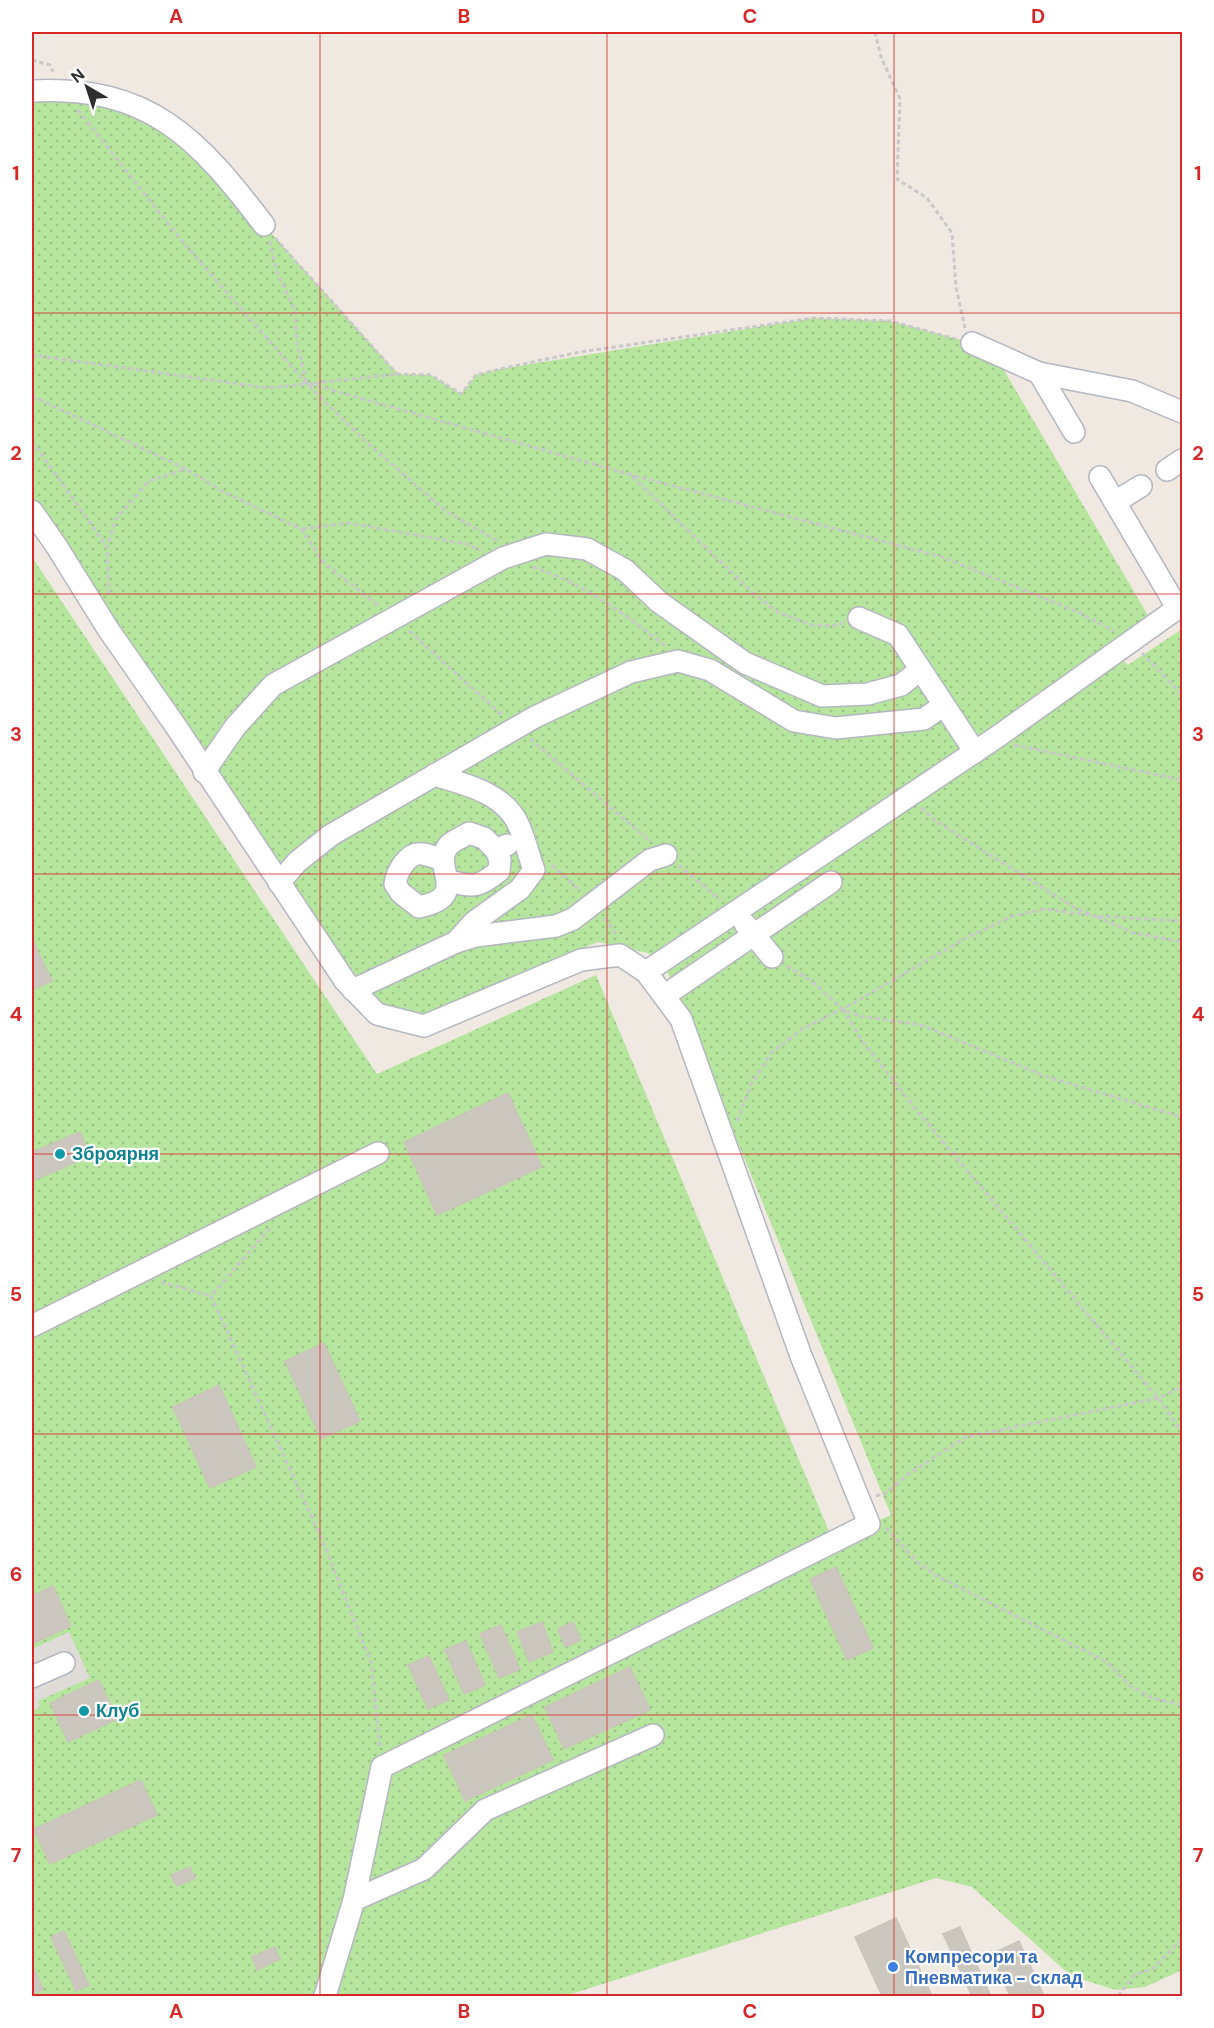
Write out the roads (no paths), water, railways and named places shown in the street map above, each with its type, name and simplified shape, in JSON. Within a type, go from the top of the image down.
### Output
[{"type":"lane","points":[[32,91],[61,90],[108,96],[172,124],[197,145],[264,225]]},
{"type":"lane","points":[[972,343],[1039,373],[1132,391],[1182,412]]},
{"type":"lane","points":[[1039,373],[1074,432]]},
{"type":"lane","points":[[646,972],[997,737],[1180,607],[1100,477]]},
{"type":"lane","points":[[1115,502],[1141,486]]},
{"type":"lane","points":[[32,511],[279,883],[353,990],[377,1014],[424,1026],[581,960],[620,955],[646,972],[681,1019],[801,1356],[869,1524],[382,1767],[354,1900],[325,1996]]},
{"type":"lane","points":[[204,772],[235,727],[273,685],[392,616],[517,552],[546,544],[587,549],[625,570],[659,602],[745,663],[822,696],[868,694],[901,685],[920,670]]},
{"type":"lane","points":[[859,618],[898,635],[975,752]]},
{"type":"lane","points":[[279,883],[297,862],[331,835],[535,717],[631,672],[678,661],[710,670],[794,721],[836,728],[924,719],[944,705]]},
{"type":"lane","points":[[434,775],[484,792],[506,806],[519,825],[534,870],[520,889],[474,922],[456,942]]},
{"type":"lane","points":[[442,859],[421,853],[412,856],[397,874],[395,884],[400,893],[419,907],[441,899],[447,890],[448,881],[442,859],[447,846],[469,833],[484,838],[496,850],[500,860],[499,871],[479,885],[468,887],[448,881]]},
{"type":"lane","points":[[496,850],[522,838]]},
{"type":"lane","points":[[353,990],[456,942],[476,936],[556,926],[573,919],[650,860],[666,855]]},
{"type":"lane","points":[[664,996],[831,882]]},
{"type":"lane","points":[[735,913],[772,957]]},
{"type":"lane","points":[[32,1326],[378,1153]]},
{"type":"lane","points":[[32,1677],[64,1663]]},
{"type":"lane","points":[[354,1900],[424,1869],[485,1810],[653,1736]]},
{"type":"place","name":"Зброярня","points":[[60,1154]]},
{"type":"place","name":"Клуб","points":[[84,1711]]},
{"type":"place","name":"Компресори та Пневматика - склад","points":[[893,1967]]}]
